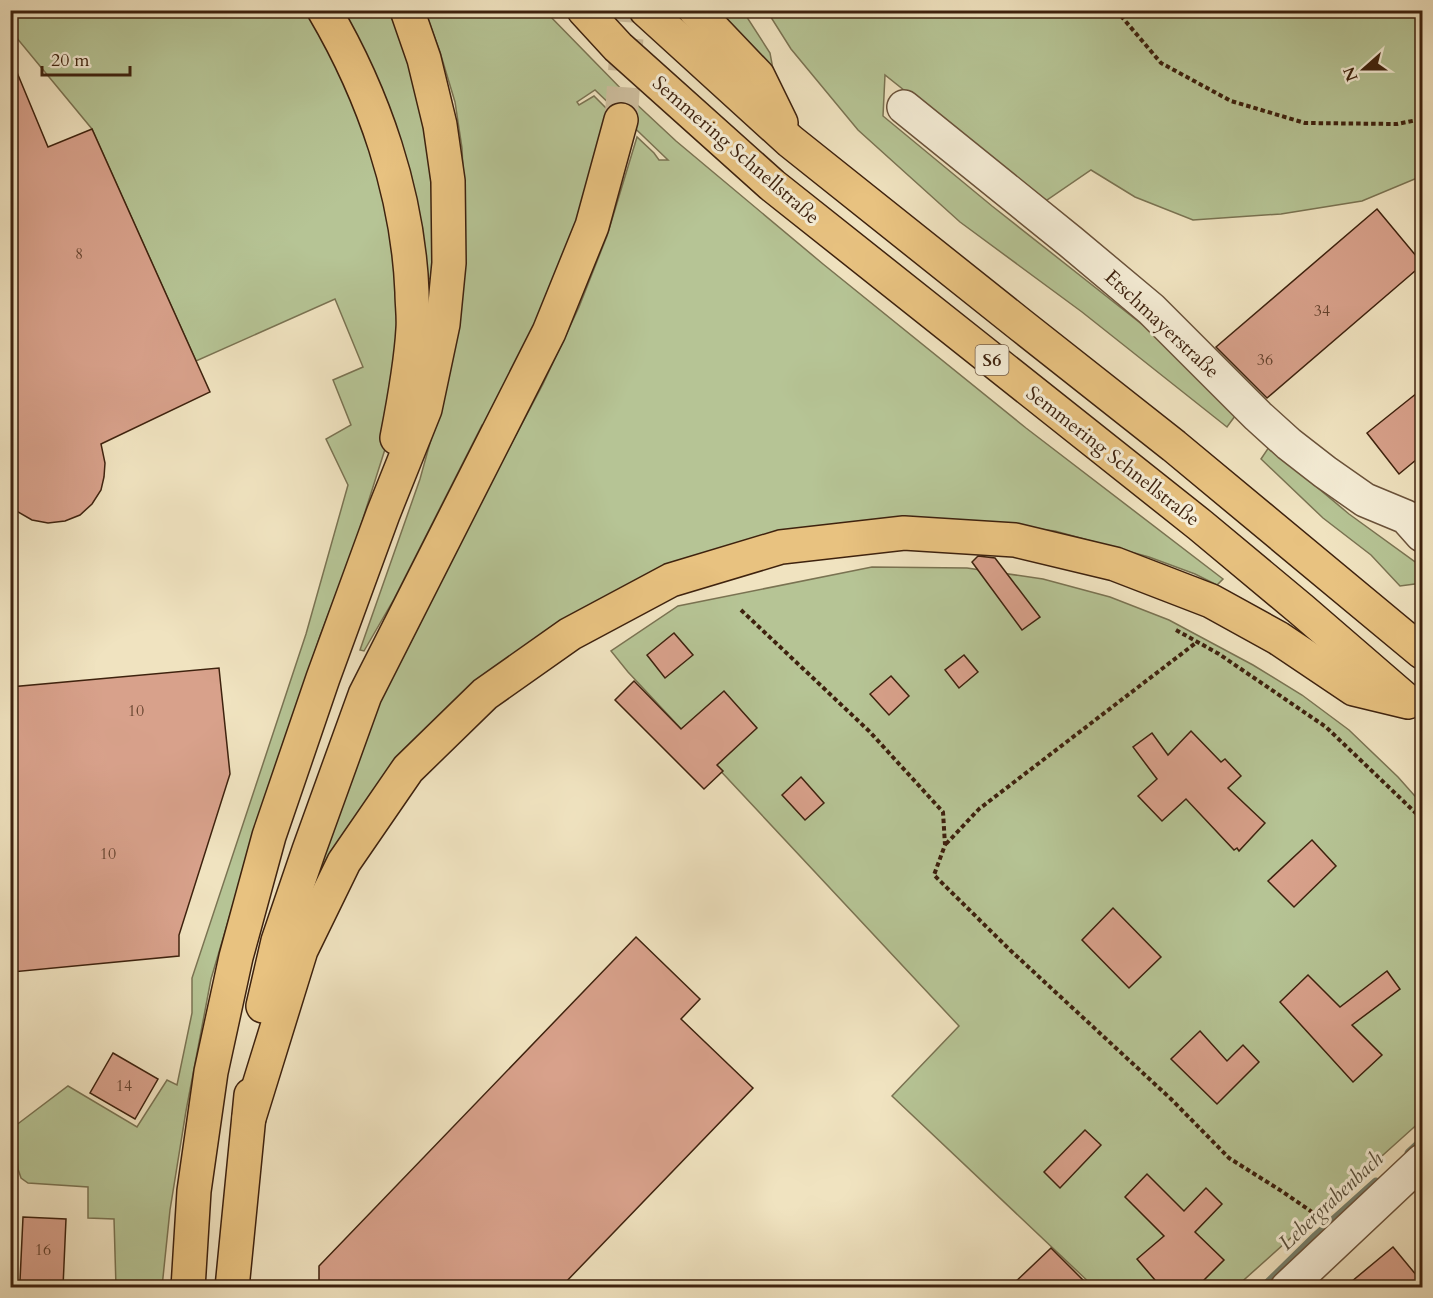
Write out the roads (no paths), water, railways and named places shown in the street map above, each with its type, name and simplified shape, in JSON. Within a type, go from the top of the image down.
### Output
[{"type":"highway","points":[[324,10],[374,113],[398,190],[410,258],[413,328],[404,404],[383,514]]},
{"type":"highway","points":[[188,1287],[194,1191],[209,1084],[236,957],[269,836],[323,678],[383,514],[425,409],[443,324],[448,263],[448,181],[440,125],[424,59],[407,10]]},
{"type":"highway","name":"Semmering Schnellstraße","points":[[584,10],[618,47],[772,185],[1200,525],[1415,708]]},
{"type":"highway","name":"S6","points":[[646,10],[790,141],[1174,446],[1422,652]]},
{"type":"highway","points":[[695,10],[758,76],[790,141]]},
{"type":"highway","points":[[232,1287],[249,1118],[254,1042],[278,941],[365,695],[549,332],[592,226],[621,120]]},
{"type":"highway","points":[[249,1118],[301,950],[344,862],[408,769],[484,694],[570,634],[670,580],[781,547],[904,533],[1015,540],[1115,564],[1211,602],[1278,638],[1354,689],[1415,708]]},
{"type":"street","name":"Etschmayerstraße","points":[[904,107],[1151,309],[1289,444],[1365,500],[1417,516]]},
{"type":"street","points":[[1307,1281],[1422,1161]]},
{"type":"waterway","name":"Lebergrabenbach","points":[[1409,1153],[1422,1141]]},
{"type":"waterway","name":"Lebergrabenbach","points":[[1263,1288],[1376,1182]]},
{"type":"tunnel","points":[[621,120],[629,10]]}]
